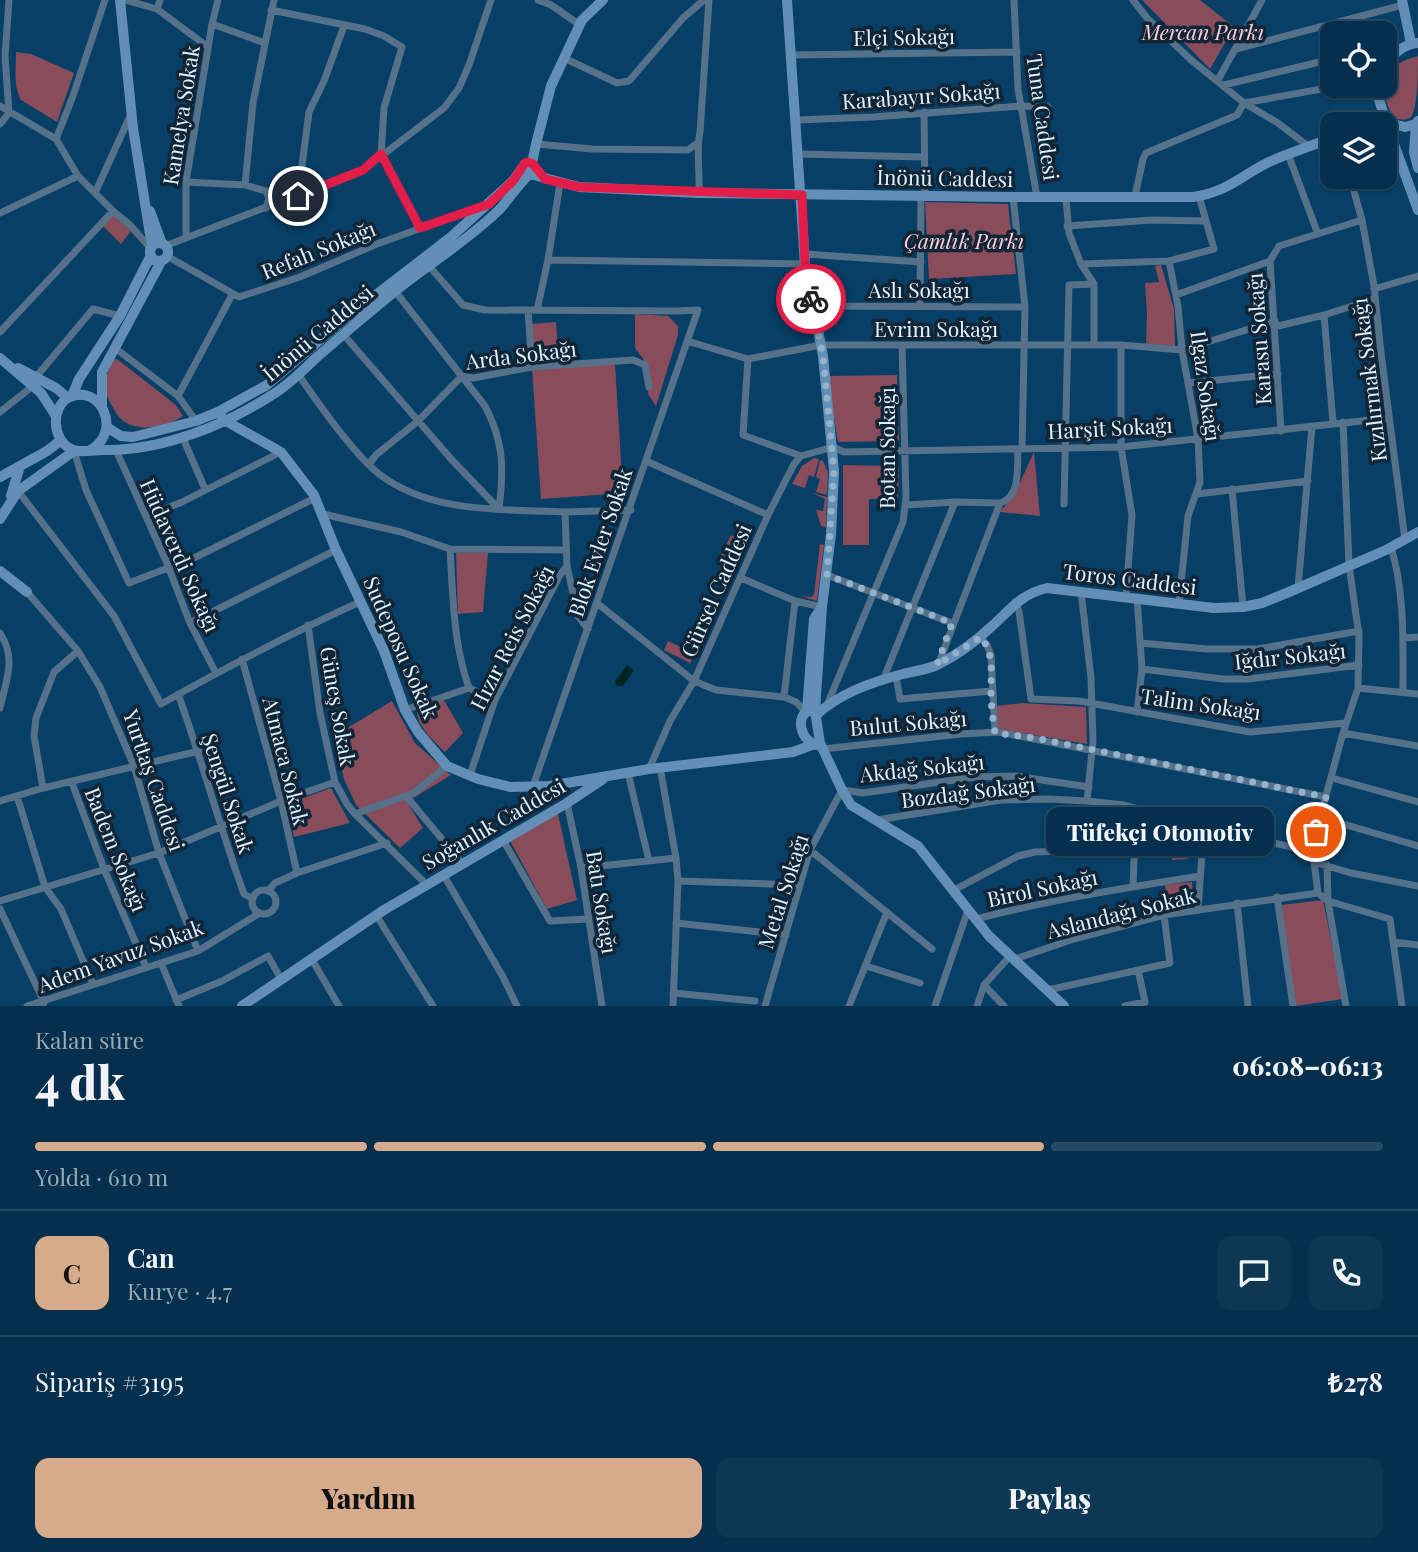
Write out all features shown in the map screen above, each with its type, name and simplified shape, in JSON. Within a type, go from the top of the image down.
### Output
[{"type":"street","points":[[0,124],[9,113],[5,56],[9,0]]},
{"type":"street","points":[[56,139],[105,0]]},
{"type":"street","points":[[92,449],[102,440],[108,428],[102,407],[102,372],[159,251],[148,225],[132,113],[122,0],[157,9],[208,47]]},
{"type":"street","points":[[157,9],[160,0]]},
{"type":"street","name":"Kamelya Sokak","points":[[186,237],[186,182],[218,0]]},
{"type":"street","points":[[245,186],[253,103],[274,0]]},
{"type":"street","points":[[315,498],[196,557],[129,583],[86,490],[74,451],[60,440],[57,434],[57,416],[62,403],[70,397],[159,251],[186,237],[363,170],[444,108],[469,65],[491,0]]},
{"type":"street","points":[[538,0],[551,5],[580,25]]},
{"type":"street","points":[[530,167],[545,104],[564,58],[580,25],[603,0]]},
{"type":"street","points":[[564,58],[617,83],[629,81],[683,18],[706,0]]},
{"type":"street","points":[[536,144],[593,149],[688,150],[696,144],[700,132],[706,0]]},
{"type":"street","points":[[788,0],[805,259],[821,345],[833,447],[834,484],[827,575],[811,712],[816,744]]},
{"type":"street","name":"Tuna Caddesi","points":[[1014,0],[1018,89],[1037,197]]},
{"type":"street","points":[[1133,0],[1147,18],[1189,59],[1244,103],[1278,123],[1308,146]]},
{"type":"street","points":[[1221,83],[1260,3],[1251,0]]},
{"type":"street","points":[[1236,48],[1403,2],[1411,44]]},
{"type":"street","points":[[271,10],[365,29],[402,47],[384,108],[381,154],[420,228]]},
{"type":"street","points":[[212,24],[265,43]]},
{"type":"street","points":[[298,196],[309,113],[344,26]]},
{"type":"street","name":"Elçi Sokağı","points":[[791,55],[1017,52]]},
{"type":"street","points":[[1221,83],[1320,62]]},
{"type":"street","points":[[1244,103],[1320,90]]},
{"type":"street","points":[[1135,197],[1146,153],[1237,115],[1244,103]]},
{"type":"street","points":[[0,106],[56,139],[78,176],[159,251],[232,295],[178,396]]},
{"type":"street","name":"Karabayır Sokağı","points":[[797,120],[1021,106],[1048,107]]},
{"type":"street","points":[[920,307],[924,112]]},
{"type":"street","points":[[95,193],[132,113]]},
{"type":"street","points":[[1397,125],[1405,127],[1417,122],[1414,152],[1418,168]]},
{"type":"street","name":"İnönü Caddesi","points":[[530,167],[545,179],[579,187],[699,193],[1066,198],[1199,196],[1230,187],[1266,163],[1320,142]]},
{"type":"street","points":[[696,144],[700,157],[699,193]]},
{"type":"street","points":[[799,154],[923,157]]},
{"type":"street","points":[[1288,154],[1318,234]]},
{"type":"street","points":[[1397,155],[1418,211]]},
{"type":"street","name":"İnönü Caddesi","points":[[108,428],[121,436],[133,437],[221,416],[268,385],[346,318],[451,237],[530,167]]},
{"type":"street","name":"İnönü Caddesi","points":[[74,451],[140,447],[182,436],[273,394],[395,291],[456,247],[500,209],[530,167]]},
{"type":"street","points":[[0,213],[78,176]]},
{"type":"street","points":[[186,182],[245,186],[298,196]]},
{"type":"street","points":[[429,266],[463,305],[485,310],[537,310],[560,183]]},
{"type":"street","name":"Kızılırmak Sokağı","points":[[1353,189],[1362,220],[1374,289],[1405,540]]},
{"type":"street","points":[[266,191],[269,198],[266,208]]},
{"type":"street","points":[[1081,264],[1169,261],[1214,249],[1199,196]]},
{"type":"street","points":[[906,505],[1000,503],[1006,502],[1014,491],[1020,449],[1024,307],[1013,197]]},
{"type":"street","points":[[1066,198],[1067,226],[1081,264],[1094,284],[1094,345]]},
{"type":"street","name":"Refah Sokağı","points":[[232,295],[239,297],[265,290],[420,228],[489,204]]},
{"type":"street","points":[[0,332],[113,211]]},
{"type":"street","points":[[1067,226],[1152,220],[1206,221]]},
{"type":"street","points":[[1270,261],[1279,246],[1362,220]]},
{"type":"street","points":[[548,260],[805,259],[920,262]]},
{"type":"street","name":"Ilgaz Sokağı","points":[[1169,261],[1198,439],[1199,482],[1188,516],[1179,603]]},
{"type":"street","name":"Karasu Sokağı","points":[[1176,295],[1270,261],[1282,431]]},
{"type":"street","points":[[1374,289],[1418,276]]},
{"type":"street","points":[[1064,504],[1069,285],[1094,284]]},
{"type":"street","points":[[395,291],[485,406],[495,425],[501,447],[503,476],[499,509]]},
{"type":"street","points":[[1182,350],[1275,324],[1324,315],[1374,299]]},
{"type":"street","name":"Aslı Sokağı","points":[[813,306],[1024,307]]},
{"type":"street","points":[[0,412],[35,381],[93,309],[120,316]]},
{"type":"street","points":[[528,310],[532,367]]},
{"type":"street","name":"Blok Evler Sokak","points":[[533,786],[631,510],[698,310],[537,310]]},
{"type":"street","points":[[1324,315],[1333,423]]},
{"type":"street","points":[[343,334],[499,509]]},
{"type":"street","points":[[687,341],[748,359],[743,435],[801,456],[833,447]]},
{"type":"street","name":"Evrim Sokağı","points":[[748,359],[821,345],[1121,345],[1182,350]]},
{"type":"street","name":"Botan Sokağı","points":[[827,705],[874,594],[906,505],[902,345]]},
{"type":"street","points":[[1121,345],[1121,447],[1132,515],[1131,597],[1142,669],[1137,712]]},
{"type":"street","points":[[115,348],[178,396],[196,421]]},
{"type":"street","name":"Arda Sokağı","points":[[369,464],[376,455],[418,421],[462,376],[473,378],[532,367],[633,360],[645,365],[649,387]]},
{"type":"street","points":[[4,361],[35,381],[56,388],[70,397],[83,396],[102,407]]},
{"type":"street","points":[[298,374],[332,421],[369,464],[379,474],[403,488],[468,507],[565,512],[631,510]]},
{"type":"street","points":[[1188,383],[1278,374]]},
{"type":"street","points":[[35,381],[57,416]]},
{"type":"street","name":"Sudeposu Sokak","points":[[221,416],[281,452],[300,474],[323,514],[336,550],[362,601],[384,651],[405,710],[418,732],[447,766],[510,788],[607,777]]},
{"type":"street","name":"Harşit Sokağı","points":[[833,447],[844,452],[1121,447],[1389,418]]},
{"type":"street","points":[[1343,422],[1349,565],[1359,631],[1359,688],[1343,733],[1312,847],[1318,893],[1328,901],[1390,919],[1402,1006]]},
{"type":"street","points":[[1298,588],[1312,426]]},
{"type":"street","points":[[182,436],[205,489]]},
{"type":"street","points":[[0,477],[47,451],[60,440]]},
{"type":"street","name":"Hüdaverdi Sokağı","points":[[116,450],[147,516],[190,623],[216,673]]},
{"type":"street","points":[[0,519],[18,491],[74,451]]},
{"type":"street","points":[[147,516],[182,502],[281,452]]},
{"type":"street","name":"Gürsel Caddesi","points":[[654,768],[670,721],[694,681],[768,515],[794,464],[801,456]]},
{"type":"street","points":[[646,461],[768,515]]},
{"type":"street","points":[[7,507],[20,466]]},
{"type":"street","points":[[1197,494],[1308,481]]},
{"type":"street","points":[[1232,489],[1243,607]]},
{"type":"street","points":[[18,491],[114,616],[161,704],[308,625],[362,601]]},
{"type":"street","points":[[883,680],[955,502]]},
{"type":"street","points":[[937,665],[1000,503]]},
{"type":"street","name":"Hızır Reis Sokağı","points":[[470,775],[495,700],[567,566],[565,512]]},
{"type":"street","points":[[323,514],[401,532],[450,549],[566,550]]},
{"type":"street","name":"Toros Caddesi","points":[[811,712],[883,680],[937,665],[981,637],[1015,602],[1029,593],[1047,588],[1214,608],[1243,607],[1262,603],[1298,588],[1391,547],[1418,532]]},
{"type":"street","points":[[1391,547],[1398,569],[1403,638],[1403,692]]},
{"type":"street","points":[[450,549],[454,622],[461,664],[469,688]]},
{"type":"street","points":[[190,623],[336,550]]},
{"type":"street","points":[[567,566],[578,616],[588,629]]},
{"type":"street","name":"Yurttaş Caddesi","points":[[0,571],[27,592],[78,651],[100,687],[134,766],[159,853],[198,951]]},
{"type":"street","points":[[827,575],[952,623]]},
{"type":"street","points":[[741,578],[796,601],[822,607]]},
{"type":"street","points":[[1081,591],[1092,704],[1093,750],[1087,801]]},
{"type":"street","points":[[784,697],[796,601]]},
{"type":"street","name":"Talim Sokağı","points":[[1015,602],[1019,611],[1031,699],[1092,704],[1250,732],[1346,723]]},
{"type":"street","points":[[597,603],[694,681],[716,690],[784,697],[811,712]]},
{"type":"street","name":"Güneş Sokak","points":[[308,625],[320,713],[335,782],[355,814],[426,884]]},
{"type":"street","points":[[1140,643],[1207,649],[1258,649],[1359,631]]},
{"type":"street","points":[[0,633],[8,645],[11,662],[0,708]]},
{"type":"street","points":[[981,637],[991,655],[995,733]]},
{"type":"street","points":[[1403,638],[1418,637]]},
{"type":"street","points":[[43,788],[34,736],[36,718],[54,672],[78,651]]},
{"type":"street","name":"Atmaca Sokak","points":[[242,659],[281,802],[297,873]]},
{"type":"street","name":"Iğdır Sokağı","points":[[1142,669],[1223,679],[1248,679],[1359,665]]},
{"type":"street","points":[[896,676],[900,699],[991,691]]},
{"type":"street","points":[[405,710],[469,688],[495,700]]},
{"type":"street","points":[[1359,688],[1418,694]]},
{"type":"street","name":"Şengül Sokak","points":[[177,694],[199,751],[220,828],[244,894],[253,899]]},
{"type":"street","points":[[811,712],[802,715],[801,724],[816,744],[851,805],[918,846],[989,936],[1064,1006]]},
{"type":"street","name":"Bulut Sokağı","points":[[816,744],[844,745],[995,733],[1326,797]]},
{"type":"street","points":[[1343,733],[1418,746]]},
{"type":"street","name":"Soğanlık Caddesi","points":[[242,1006],[376,915],[607,777],[654,768],[793,751],[816,744]]},
{"type":"street","points":[[0,801],[43,788],[199,751]]},
{"type":"street","points":[[355,814],[414,793],[447,766]]},
{"type":"street","points":[[654,768],[676,858],[678,881],[673,1006]]},
{"type":"street","points":[[628,773],[649,861]]},
{"type":"street","name":"Akdağ Sokağı","points":[[842,790],[863,793],[975,777],[1015,776],[1088,787]]},
{"type":"street","points":[[1332,778],[1418,802]]},
{"type":"street","points":[[0,901],[159,853],[335,782]]},
{"type":"street","name":"Badem Sokağı","points":[[72,783],[104,869],[146,967]]},
{"type":"street","name":"Metal Sokağı","points":[[765,1006],[810,850],[842,790]]},
{"type":"street","points":[[17,796],[45,887],[61,909],[93,984]]},
{"type":"street","points":[[407,796],[462,863]]},
{"type":"street","name":"Bozdağ Sokağı","points":[[874,820],[1001,800],[1087,801],[1136,809],[1313,852]]},
{"type":"street","name":"Batı Sokağı","points":[[567,803],[581,868],[602,1006]]},
{"type":"street","points":[[1133,886],[1136,809]]},
{"type":"street","points":[[1319,817],[1418,846]]},
{"type":"street","points":[[1198,909],[1204,827]]},
{"type":"street","points":[[503,840],[550,921],[588,919]]},
{"type":"street","points":[[268,891],[275,883],[297,873],[387,843]]},
{"type":"street","points":[[954,890],[1018,856],[1035,852],[1133,849]]},
{"type":"street","points":[[810,850],[932,949]]},
{"type":"street","points":[[581,868],[676,858]]},
{"type":"street","points":[[1314,862],[1351,873],[1418,886]]},
{"type":"street","points":[[1327,865],[1328,901],[1346,1006]]},
{"type":"street","points":[[443,874],[517,1006]]},
{"type":"street","name":"Birol Sokağı","points":[[976,919],[1033,905],[1200,876]]},
{"type":"street","points":[[678,881],[799,885]]},
{"type":"street","points":[[261,891],[268,891],[276,899],[275,906],[271,912],[260,913],[253,905],[253,899],[261,891]]},
{"type":"street","name":"Aslandağı Sokak","points":[[1013,957],[1164,915],[1318,893]]},
{"type":"street","points":[[1277,898],[1293,1006]]},
{"type":"street","points":[[1237,903],[1248,1006]]},
{"type":"street","points":[[0,909],[43,1004]]},
{"type":"street","points":[[935,1006],[968,910]]},
{"type":"street","points":[[849,1006],[887,912]]},
{"type":"street","name":"Adem Yavuz Sokak","points":[[27,1006],[43,1004],[93,984],[198,951],[260,913]]},
{"type":"street","points":[[376,915],[433,1006]]},
{"type":"street","points":[[1048,990],[1170,962],[1164,915]]},
{"type":"street","points":[[676,923],[786,935]]},
{"type":"street","points":[[1393,942],[1418,944]]},
{"type":"street","points":[[161,963],[178,1003],[268,956],[281,979]]},
{"type":"street","points":[[977,1006],[984,985],[1013,957]]},
{"type":"street","points":[[311,958],[339,1006]]},
{"type":"street","points":[[866,966],[920,983]]},
{"type":"street","points":[[1125,1006],[1146,1004],[1138,970]]},
{"type":"street","points":[[984,985],[1004,1006]]},
{"type":"street","points":[[673,993],[755,1001]]},
{"type":"green space","name":"Mercan Parkı","points":[[1142,0],[1200,0],[1234,27],[1210,69]]},
{"type":"green space","points":[[16,52],[31,54],[74,73],[57,122],[21,100],[16,83]]},
{"type":"green space","points":[[1418,56],[1415,106],[1411,117],[1397,119],[1397,112],[1390,112],[1386,98],[1397,98],[1397,65]]},
{"type":"green space","name":"Çamlık Parkı","points":[[925,202],[1008,204],[1016,274],[929,279]]},
{"type":"green space","points":[[112,213],[132,230],[121,244],[102,225]]},
{"type":"green space","points":[[1161,265],[1174,309],[1175,346],[1146,344],[1145,283],[1159,282],[1155,266]]},
{"type":"green space","points":[[635,314],[668,316],[678,326],[678,335],[656,406],[648,394],[647,364],[635,348]]},
{"type":"green space","points":[[556,322],[559,361],[533,363],[530,324]]},
{"type":"green space","points":[[117,359],[176,405],[183,416],[151,427],[134,426],[120,418],[103,388],[112,360]]},
{"type":"green space","points":[[615,364],[623,493],[541,499],[532,369]]},
{"type":"green space","points":[[897,375],[899,441],[838,442],[827,376]]},
{"type":"green space","points":[[1034,452],[1040,516],[1000,512],[1016,491]]},
{"type":"green space","points":[[814,458],[819,459],[814,477],[809,475],[805,488],[792,484],[802,466]]},
{"type":"green space","points":[[820,460],[828,472],[827,495],[816,492],[820,479],[816,477]]},
{"type":"green space","points":[[843,465],[899,466],[898,499],[869,499],[869,545],[843,545]]},
{"type":"green space","points":[[812,493],[827,497],[826,527],[821,526],[816,510],[823,511],[825,499]]},
{"type":"green space","points":[[731,535],[745,542],[735,565],[720,558]]},
{"type":"green space","points":[[820,544],[824,545],[817,601],[801,596],[812,597],[814,594]]},
{"type":"green space","points":[[456,553],[488,553],[483,612],[458,614]]},
{"type":"green space","points":[[668,641],[695,654],[690,663],[664,650]]},
{"type":"green space","points":[[444,700],[463,733],[445,752],[423,728],[417,710]]},
{"type":"green space","points":[[392,701],[415,743],[451,775],[407,802],[423,828],[400,848],[356,805],[344,779],[334,736]]},
{"type":"green space","points":[[1022,703],[1086,707],[1087,744],[998,729],[996,706]]},
{"type":"green space","points":[[331,788],[350,823],[294,837],[287,804]]},
{"type":"green space","points":[[558,814],[577,900],[547,909],[508,837]]},
{"type":"green space","points":[[1186,831],[1188,859],[1172,860],[1170,832]]},
{"type":"green space","points":[[1192,882],[1194,906],[1169,911],[1165,885]]},
{"type":"green space","points":[[1323,900],[1343,999],[1295,1006],[1281,905]]},
{"type":"shaded area","points":[[627,665],[634,670],[623,686],[617,686],[615,681]]},
{"type":"way so far","points":[[811,299],[823,356],[829,430],[833,447],[834,471],[827,575],[952,623],[937,665],[981,637],[991,655],[995,733],[1035,738],[1326,797],[1316,832]]},
{"type":"place","name":"Tüfekçi Otomotiv","points":[[1316,832]]},
{"type":"route","points":[[298,196],[363,170],[381,154],[420,228],[489,204],[528,162],[533,164],[545,179],[579,187],[802,195],[805,264],[811,299]]}]
